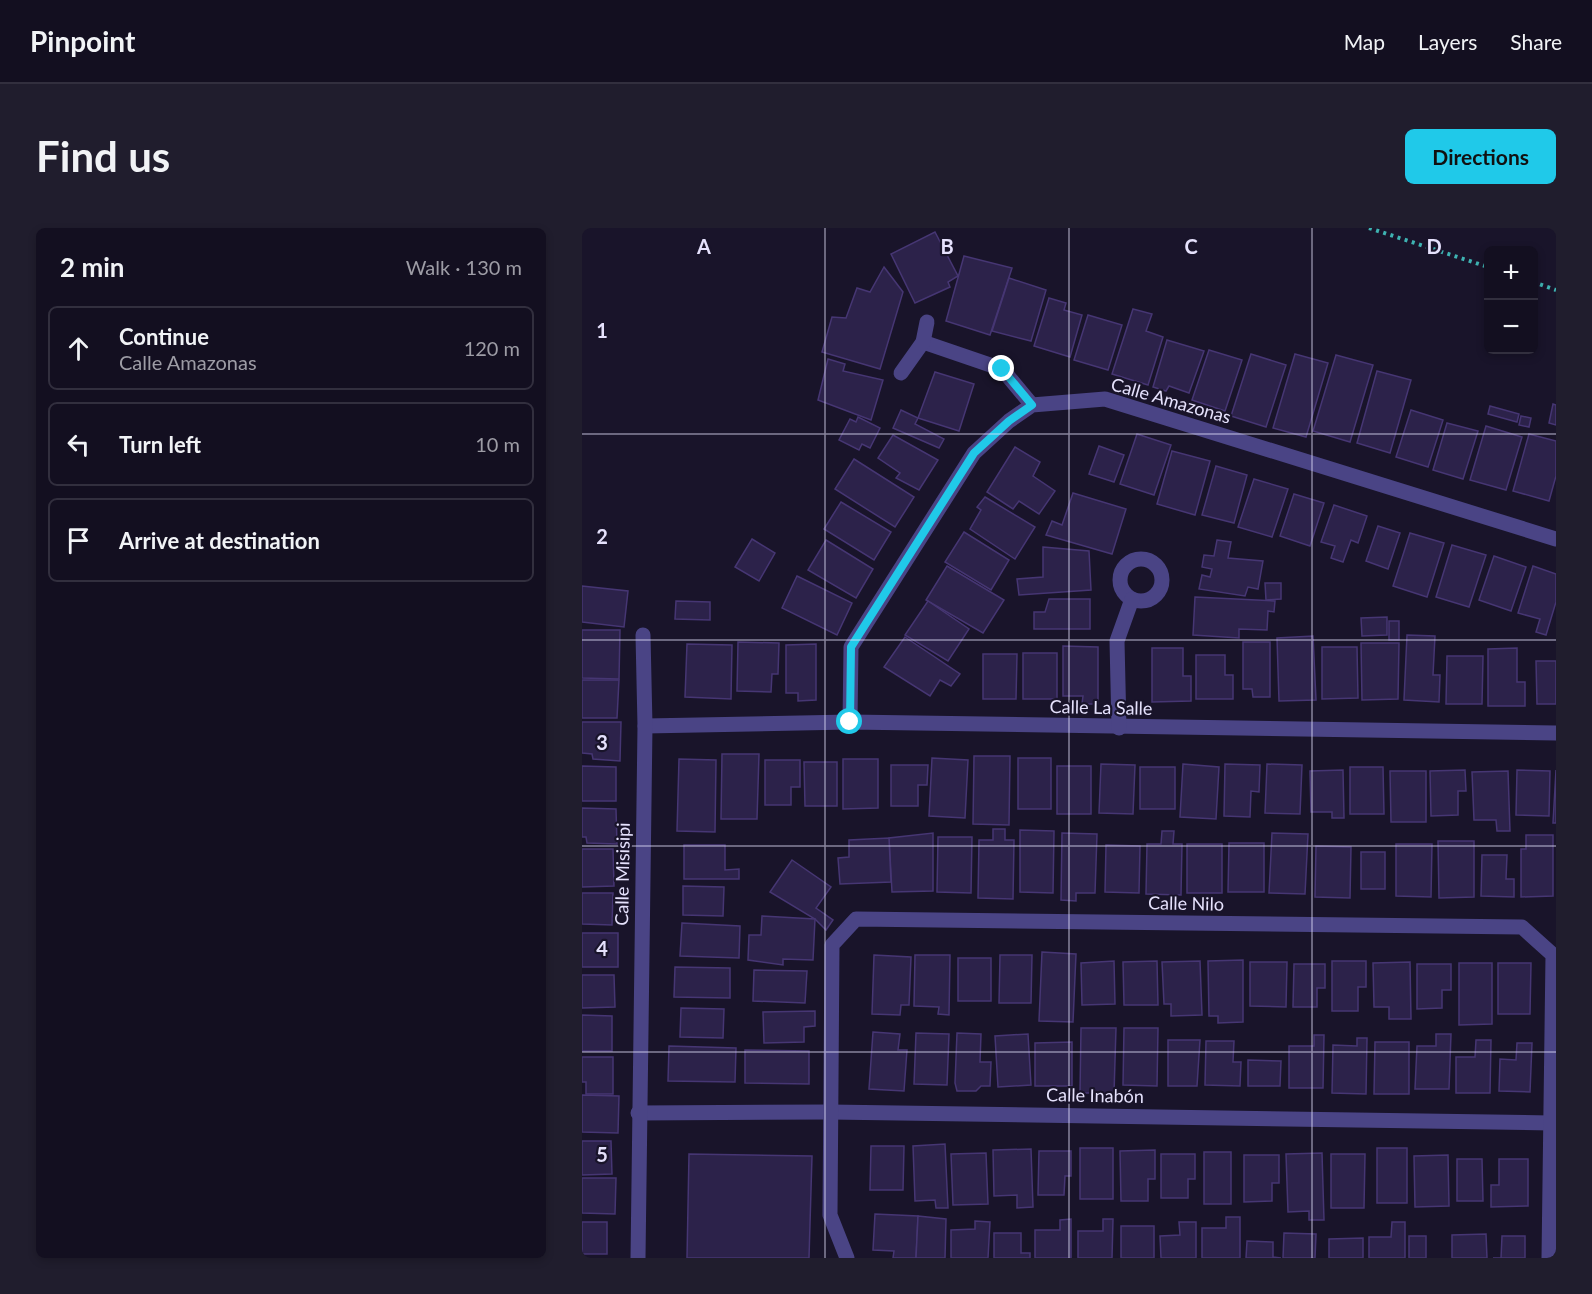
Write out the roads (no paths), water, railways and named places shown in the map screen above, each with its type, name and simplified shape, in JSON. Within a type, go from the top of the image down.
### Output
[{"type":"street","points":[[901,373],[923,342],[927,322]]},
{"type":"street","points":[[850,722],[851,647],[974,453],[1009,421],[1032,405],[1002,369],[923,342]]},
{"type":"street","name":"Calle Amazonas","points":[[1032,405],[1106,399],[1556,539]]},
{"type":"street","points":[[1119,728],[1117,641],[1132,599]]},
{"type":"street","name":"Calle Misisipi","points":[[638,1258],[638,1113],[645,726],[643,635]]},
{"type":"street","name":"Calle La Salle","points":[[645,726],[850,722],[1119,728],[1556,733]]},
{"type":"street","name":"Calle Nilo","points":[[847,1258],[830,1215],[832,945],[856,919],[1522,927],[1553,955],[1549,1258]]},
{"type":"street","name":"Calle Inabón","points":[[638,1113],[830,1112],[1551,1122]]}]
